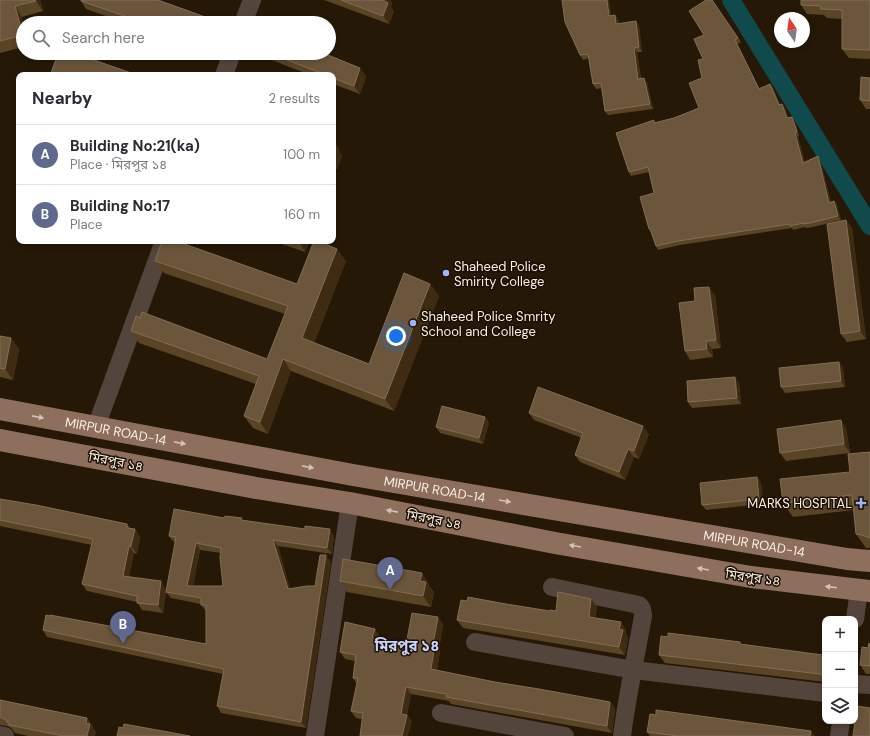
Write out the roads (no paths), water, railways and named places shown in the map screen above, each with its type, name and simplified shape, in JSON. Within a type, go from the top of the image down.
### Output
[{"type":"main road","name":"MIRPUR ROAD-14","points":[[0,410],[353,476],[847,559],[870,561]]},
{"type":"main road","name":"মিরপুর ১৪","points":[[0,440],[248,486],[350,503],[547,542],[751,577],[864,591]]},
{"type":"street","points":[[246,16],[252,0]]},
{"type":"street","points":[[225,72],[229,60]]},
{"type":"street","points":[[96,427],[163,244]]},
{"type":"street","points":[[315,736],[350,503]]},
{"type":"street","points":[[552,587],[639,605],[642,610],[643,616],[622,736]]},
{"type":"street","points":[[856,616],[864,591]]},
{"type":"street","points":[[475,642],[634,670],[822,693]]},
{"type":"street","points":[[858,684],[870,685]]},
{"type":"street","points":[[441,713],[565,736]]},
{"type":"street","points":[[839,736],[841,724]]},
{"type":"street","points":[[0,735],[5,736]]},
{"type":"waterway","points":[[731,0],[870,226]]},
{"type":"place","name":"Shaheed Police Smirity College","points":[[446,273]]},
{"type":"place","name":"Shaheed Police Smrity School and College","points":[[413,323]]},
{"type":"place","name":"MARKS HOSPITAL","points":[[861,503]]},
{"type":"place","name":"Building No:21(ka)","points":[[390,590]]},
{"type":"place","name":"Building No:17","points":[[123,644]]},
{"type":"district","name":"মিরপুর ১৪","points":[[407,646]]}]
